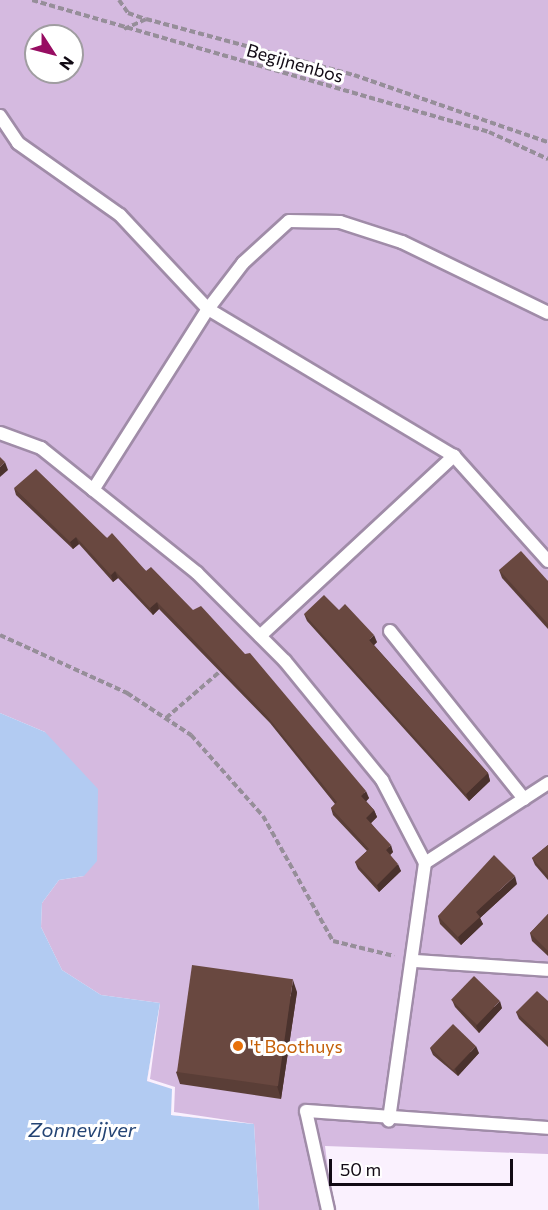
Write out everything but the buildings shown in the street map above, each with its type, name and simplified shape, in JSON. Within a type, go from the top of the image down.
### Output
[{"type":"lane","points":[[0,116],[18,143],[120,215],[208,309],[454,456],[548,561]]},
{"type":"lane","points":[[93,490],[208,309],[243,263],[289,220],[340,222],[402,242],[548,313]]},
{"type":"lane","points":[[0,433],[41,448],[197,573],[260,636],[382,780],[425,863],[414,961],[389,1120]]},
{"type":"lane","points":[[260,636],[454,456]]},
{"type":"lane","points":[[390,631],[524,799]]},
{"type":"lane","points":[[425,863],[548,783]]},
{"type":"lane","points":[[414,961],[548,970]]},
{"type":"lane","points":[[328,1210],[306,1112],[389,1120],[548,1128]]},
{"type":"path","name":"Begijnenbos","points":[[32,0],[123,29],[489,132],[548,159]]},
{"type":"path","points":[[119,0],[128,13],[146,19],[354,75],[548,142]]},
{"type":"path","points":[[123,29],[146,19]]},
{"type":"path","points":[[0,635],[127,693],[191,735],[263,816],[333,941],[414,961]]},
{"type":"path","points":[[165,719],[234,659]]},
{"type":"shaded area","points":[[0,0],[548,0],[548,1154],[325,1146],[333,1210],[259,1210],[254,1124],[171,1115],[147,1081],[160,1003],[101,995],[62,970],[41,927],[42,903],[59,880],[84,876],[45,732],[0,713]]},
{"type":"water","name":"Zonnevijver","points":[[0,713],[45,732],[98,789],[97,861],[84,876],[59,880],[42,903],[41,927],[62,970],[101,995],[160,1003],[147,1081],[173,1089],[171,1115],[254,1124],[259,1210],[0,1210]]},
{"type":"pier","points":[[160,1003],[150,1079],[175,1087],[174,1112],[254,1124],[171,1115],[172,1089],[147,1081]]},
{"type":"place","name":"'t Boothuys","points":[[238,1046]]}]
